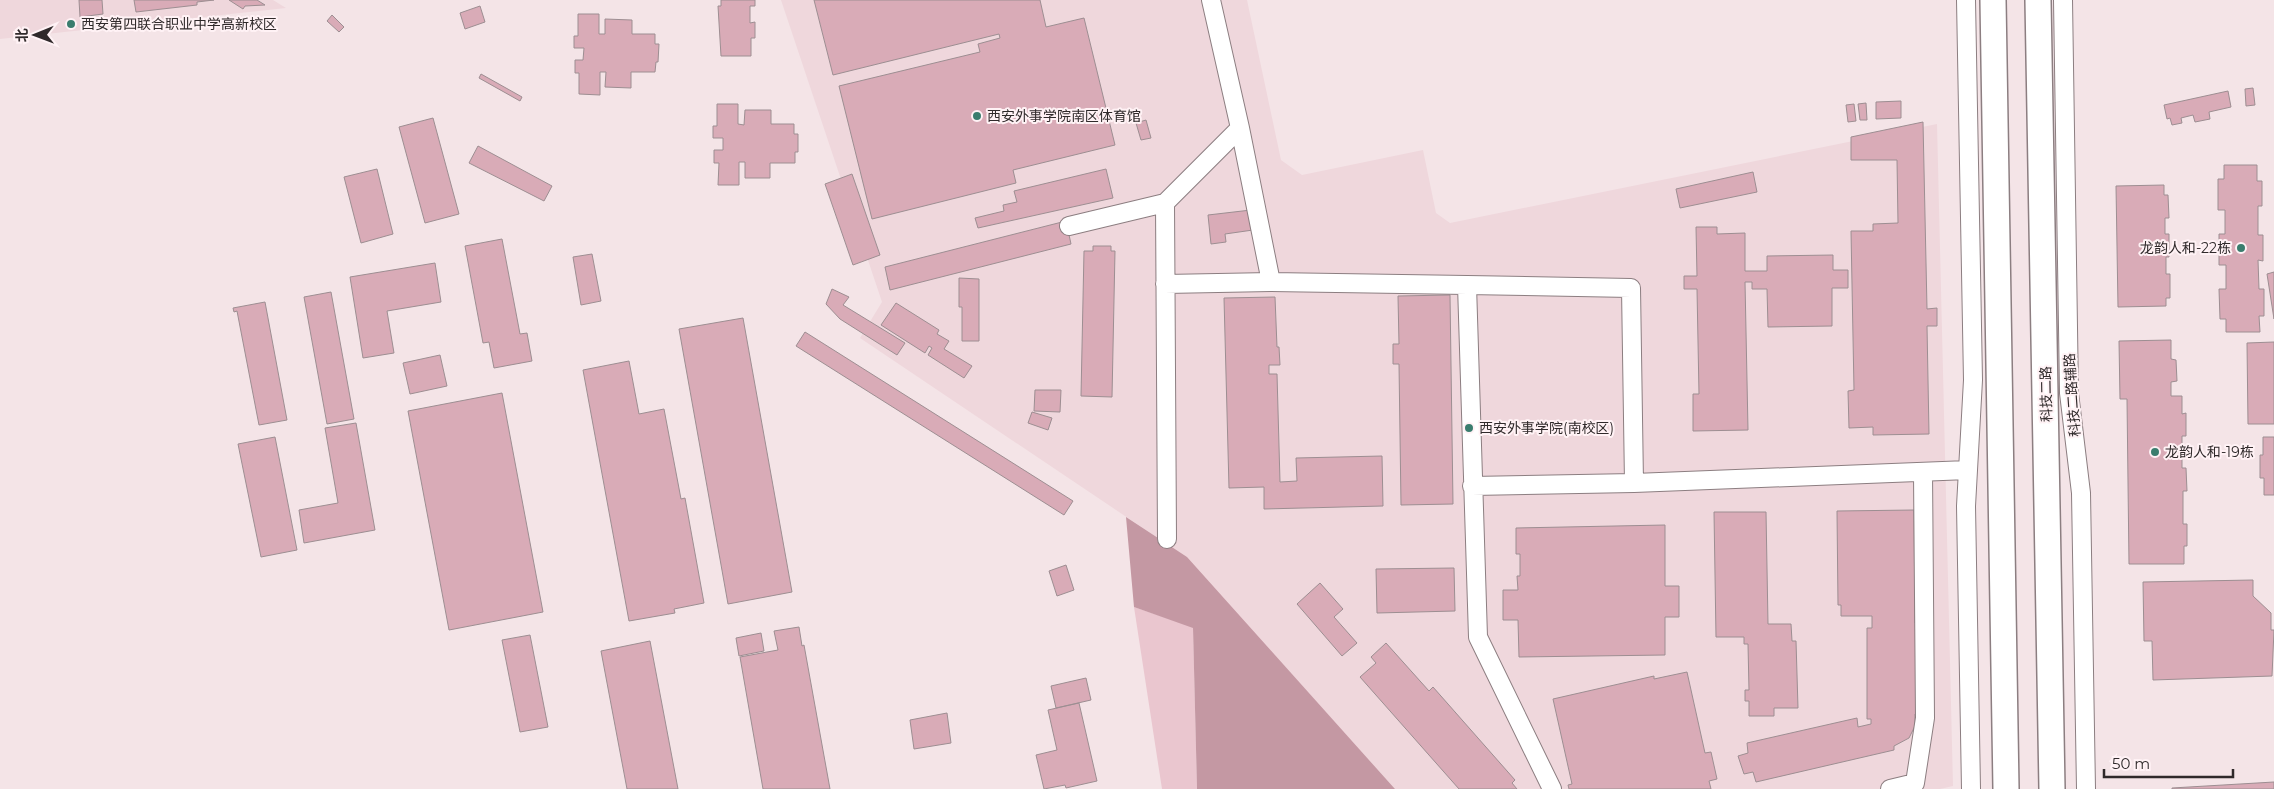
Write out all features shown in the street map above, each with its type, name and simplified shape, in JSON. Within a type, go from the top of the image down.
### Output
[{"type":"main road","points":[[1993,0],[2006,789]]},
{"type":"main road","name":"科技二路","points":[[2038,0],[2052,789]]},
{"type":"street","points":[[1211,0],[1240,128],[1271,282]]},
{"type":"street","points":[[1966,0],[1972,380],[1966,506],[1971,789]]},
{"type":"street","name":"科技二路辅路","points":[[2063,0],[2069,393],[2082,493],[2086,789]]},
{"type":"street","points":[[1069,226],[1164,203],[1240,128]]},
{"type":"street","points":[[1164,203],[1167,539]]},
{"type":"street","points":[[1165,284],[1271,282],[1631,288],[1634,483]]},
{"type":"street","points":[[1467,285],[1478,637],[1552,789]]},
{"type":"street","points":[[1472,486],[1634,483],[1968,470]]},
{"type":"street","points":[[1890,789],[1915,783],[1925,718],[1923,472]]},
{"type":"shaded area","name":"西安第四联合职业中学高新校区","points":[[0,0],[273,0],[286,8],[0,39]]},
{"type":"shaded area","name":"西安外事学院(南校区)","points":[[781,0],[1247,0],[1281,160],[1302,175],[1423,150],[1436,213],[1450,223],[1937,124],[1953,786],[1940,789],[1395,789],[1186,557],[860,338],[882,302]]},
{"type":"shaded area","points":[[1126,517],[1187,557],[1395,789],[1197,789],[1193,628],[1134,607]]},
{"type":"shaded area","points":[[1134,607],[1193,627],[1197,789],[1162,789]]},
{"type":"building","points":[[79,0],[102,0],[103,14],[80,17]]},
{"type":"building","points":[[134,0],[214,0],[197,2],[197,5],[136,12]]},
{"type":"building","points":[[229,0],[257,0],[265,5],[245,6],[243,9]]},
{"type":"building","points":[[721,0],[755,0],[755,6],[750,6],[750,23],[755,22],[755,38],[751,38],[751,56],[721,56],[718,6],[721,6]]},
{"type":"building","name":"西安外事学院南区体育馆","points":[[814,0],[1040,0],[1046,27],[1084,18],[1115,145],[1013,170],[1016,183],[872,219],[839,86],[980,52],[978,44],[1000,38],[999,34],[833,75]]},
{"type":"building","points":[[480,6],[485,22],[465,29],[460,13]]},
{"type":"building","points":[[578,14],[599,14],[599,34],[605,34],[605,19],[632,20],[632,34],[655,34],[655,44],[659,44],[658,62],[656,62],[655,72],[631,72],[631,88],[605,87],[606,72],[600,72],[600,95],[579,94],[579,73],[575,73],[575,60],[583,60],[584,48],[574,48],[574,36],[578,36]]},
{"type":"building","points":[[332,15],[344,27],[339,32],[327,21]]},
{"type":"building","points":[[481,74],[522,97],[520,101],[479,78]]},
{"type":"building","points":[[2253,88],[2255,105],[2246,106],[2245,89]]},
{"type":"building","points":[[2228,91],[2231,107],[2209,112],[2210,119],[2195,122],[2193,115],[2181,118],[2182,123],[2172,125],[2170,118],[2167,119],[2164,105]]},
{"type":"building","points":[[1901,101],[1901,118],[1876,119],[1876,102]]},
{"type":"building","points":[[1866,103],[1867,120],[1860,120],[1858,104]]},
{"type":"building","points":[[717,104],[738,104],[738,124],[744,125],[745,110],[771,110],[771,124],[794,124],[794,134],[798,134],[798,152],[795,152],[795,163],[770,163],[770,178],[745,178],[745,162],[739,162],[739,185],[718,185],[719,163],[714,163],[714,150],[723,150],[723,138],[713,138],[713,126],[717,126]]},
{"type":"building","points":[[1854,104],[1856,121],[1848,122],[1846,105]]},
{"type":"building","points":[[433,118],[459,214],[425,223],[399,127]]},
{"type":"building","points":[[1146,120],[1151,138],[1141,140],[1136,123]]},
{"type":"building","points":[[1923,122],[1927,309],[1937,308],[1937,326],[1927,326],[1929,434],[1873,435],[1873,427],[1849,428],[1848,391],[1854,390],[1851,231],[1873,231],[1873,224],[1898,223],[1897,160],[1851,160],[1851,137]]},
{"type":"building","points":[[478,146],[552,186],[544,201],[469,163]]},
{"type":"building","name":"龙韵人和-22栋","points":[[2224,165],[2257,165],[2257,181],[2262,181],[2262,206],[2258,206],[2258,235],[2263,235],[2263,261],[2258,260],[2259,289],[2264,289],[2264,316],[2259,316],[2260,332],[2226,332],[2226,319],[2220,319],[2219,289],[2226,289],[2226,265],[2219,265],[2219,234],[2225,234],[2225,210],[2218,210],[2218,179],[2224,179]]},
{"type":"building","points":[[377,169],[393,234],[361,243],[344,177]]},
{"type":"building","points":[[1106,169],[1113,198],[978,228],[975,218],[1004,211],[1003,205],[1017,202],[1014,191]]},
{"type":"building","points":[[1753,172],[1757,192],[1680,208],[1676,189]]},
{"type":"building","points":[[852,174],[880,255],[853,265],[825,184]]},
{"type":"building","points":[[2164,185],[2164,195],[2168,195],[2169,218],[2165,218],[2165,234],[2169,234],[2169,257],[2166,257],[2166,274],[2170,274],[2170,298],[2166,298],[2166,306],[2118,307],[2116,186]]},
{"type":"building","points":[[1251,210],[1253,230],[1225,234],[1226,242],[1211,244],[1208,215]]},
{"type":"building","points":[[1066,221],[1071,244],[890,290],[885,267]]},
{"type":"building","points":[[1696,227],[1717,227],[1717,234],[1745,233],[1745,271],[1767,271],[1767,256],[1833,255],[1833,270],[1848,270],[1848,288],[1832,288],[1832,326],[1768,327],[1767,289],[1752,289],[1752,282],[1745,282],[1748,430],[1693,431],[1693,394],[1699,394],[1697,289],[1684,289],[1684,276],[1697,276]]},
{"type":"building","points":[[502,239],[520,334],[527,333],[532,361],[494,368],[489,342],[483,343],[465,246]]},
{"type":"building","points":[[1093,246],[1111,246],[1111,251],[1115,251],[1112,397],[1081,396],[1084,251],[1093,251]]},
{"type":"building","points":[[592,254],[601,301],[581,305],[573,257]]},
{"type":"building","points":[[435,263],[441,302],[387,311],[394,353],[363,358],[350,277]]},
{"type":"building","points":[[2274,272],[2274,319],[2267,274]]},
{"type":"building","points":[[959,278],[979,279],[979,341],[962,341],[962,307],[959,307]]},
{"type":"building","points":[[832,289],[849,297],[843,305],[905,343],[897,355],[840,319],[826,304]]},
{"type":"building","points":[[331,292],[354,419],[327,424],[304,297]]},
{"type":"building","points":[[1450,295],[1453,504],[1401,505],[1399,364],[1393,364],[1393,344],[1399,344],[1398,296]]},
{"type":"building","points":[[1275,297],[1277,347],[1279,347],[1280,365],[1269,365],[1269,374],[1277,374],[1280,482],[1297,481],[1296,458],[1382,456],[1383,506],[1264,509],[1264,487],[1229,488],[1224,298]]},
{"type":"building","points":[[265,302],[287,420],[259,425],[237,311],[234,312],[233,308]]},
{"type":"building","points":[[896,303],[939,330],[937,334],[949,341],[944,349],[972,366],[964,378],[928,355],[932,348],[929,346],[925,353],[881,325]]},
{"type":"building","points":[[743,318],[792,592],[728,604],[679,329]]},
{"type":"building","points":[[805,332],[1073,501],[1064,515],[796,346]]},
{"type":"building","name":"龙韵人和-19栋","points":[[2171,340],[2171,359],[2176,360],[2177,381],[2171,382],[2171,396],[2182,396],[2182,414],[2186,413],[2186,436],[2182,436],[2182,468],[2186,468],[2187,491],[2183,491],[2183,524],[2187,524],[2187,546],[2184,546],[2184,564],[2129,564],[2127,399],[2120,399],[2119,341]]},
{"type":"building","points":[[2274,342],[2274,424],[2248,424],[2247,343]]},
{"type":"building","points":[[440,355],[447,386],[410,394],[403,363]]},
{"type":"building","points":[[629,361],[639,414],[664,409],[681,499],[685,498],[704,603],[674,609],[675,613],[629,621],[583,370]]},
{"type":"building","points":[[1035,390],[1061,390],[1060,412],[1034,411]]},
{"type":"building","points":[[502,393],[543,612],[449,630],[408,411]]},
{"type":"building","points":[[1032,412],[1052,418],[1048,430],[1028,423]]},
{"type":"building","points":[[356,423],[375,530],[304,543],[299,510],[338,503],[325,428]]},
{"type":"building","points":[[275,437],[297,550],[261,557],[238,444]]},
{"type":"building","points":[[2263,437],[2274,437],[2274,495],[2264,495],[2264,478],[2260,478],[2260,455],[2263,455]]},
{"type":"building","points":[[1914,510],[1915,623],[1920,623],[1920,714],[1915,714],[1915,726],[1909,738],[1894,746],[1894,750],[1756,782],[1753,772],[1744,774],[1738,756],[1748,753],[1747,743],[1857,718],[1858,727],[1871,724],[1871,719],[1867,719],[1867,628],[1872,628],[1872,616],[1841,616],[1841,605],[1838,605],[1837,511]]},
{"type":"building","points":[[1714,512],[1766,512],[1768,624],[1791,624],[1792,641],[1796,641],[1798,708],[1774,708],[1774,716],[1749,716],[1749,701],[1745,701],[1745,690],[1749,690],[1748,644],[1744,644],[1744,637],[1716,637]]},
{"type":"building","points":[[1665,525],[1665,586],[1679,586],[1679,617],[1665,617],[1665,655],[1519,657],[1518,620],[1503,620],[1503,590],[1518,590],[1517,576],[1520,576],[1520,554],[1516,554],[1516,528]]},
{"type":"building","points":[[1066,565],[1074,590],[1057,596],[1049,571]]},
{"type":"building","points":[[1454,568],[1455,611],[1377,613],[1376,569]]},
{"type":"building","points":[[2253,580],[2253,596],[2271,613],[2271,630],[2274,630],[2272,676],[2153,680],[2152,641],[2144,641],[2143,582]]},
{"type":"building","points":[[1320,583],[1343,609],[1334,617],[1357,643],[1342,656],[1297,604]]},
{"type":"building","points":[[799,627],[802,646],[804,645],[830,789],[763,789],[740,657],[778,650],[774,631]]},
{"type":"building","points":[[761,633],[764,651],[739,656],[736,638]]},
{"type":"building","points":[[530,635],[548,727],[520,732],[502,640]]},
{"type":"building","points":[[650,641],[678,789],[627,789],[601,651]]},
{"type":"building","points":[[1386,643],[1429,691],[1433,687],[1515,780],[1512,783],[1517,789],[1459,789],[1360,677],[1376,663],[1371,657]]},
{"type":"building","points":[[1687,672],[1705,753],[1711,752],[1717,779],[1709,781],[1711,789],[1569,789],[1568,785],[1572,784],[1553,699],[1654,676],[1654,679]]},
{"type":"building","points":[[1086,678],[1091,700],[1056,708],[1051,686]]},
{"type":"building","points":[[1079,703],[1097,781],[1066,788],[1065,785],[1044,789],[1036,755],[1057,750],[1048,710]]},
{"type":"building","points":[[947,713],[951,743],[914,749],[910,720]]},
{"type":"building","points":[[2274,782],[2274,789],[2172,789],[2172,788]]},
{"type":"place","name":"西安第四联合职业中学高新校区","points":[[71,24]]},
{"type":"place","name":"西安外事学院南区体育馆","points":[[977,116]]},
{"type":"place","name":"龙韵人和-22栋","points":[[2241,248]]},
{"type":"place","name":"西安外事学院(南校区)","points":[[1469,428]]},
{"type":"place","name":"龙韵人和-19栋","points":[[2155,452]]}]
